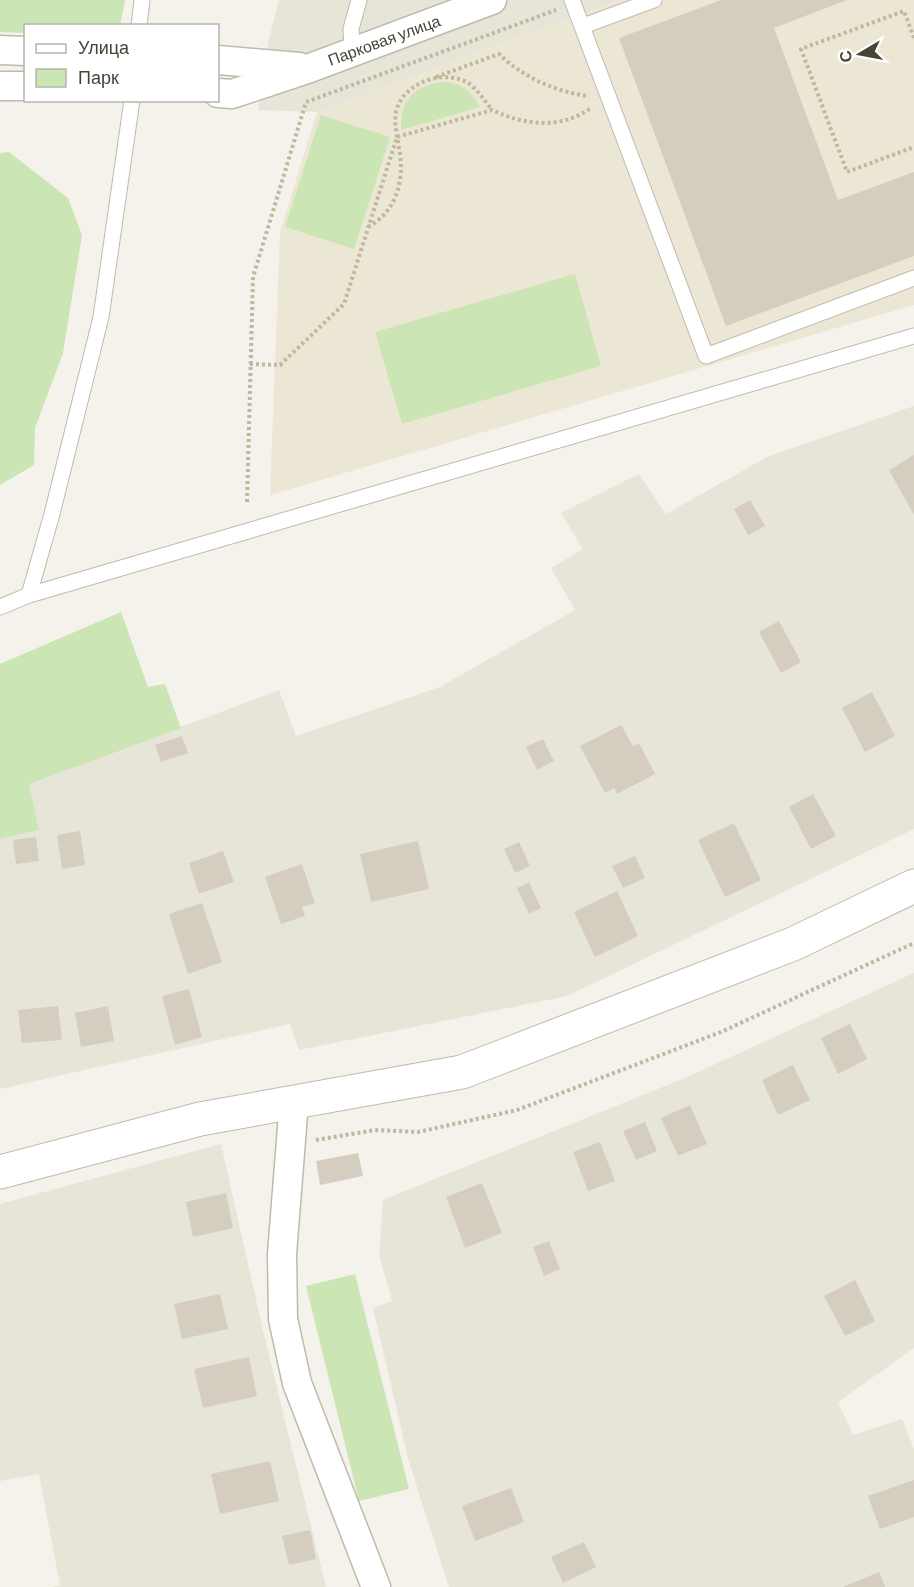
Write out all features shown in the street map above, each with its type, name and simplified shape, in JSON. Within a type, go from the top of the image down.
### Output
[{"type":"street","name":"Парковая улица","points":[[219,93],[232,94],[310,68],[492,0]]},
{"type":"street","points":[[0,50],[24,51]]},
{"type":"street","name":"Парковая улица","points":[[219,60],[310,68]]},
{"type":"street","points":[[0,86],[24,86]]},
{"type":"street","points":[[0,1173],[200,1119],[462,1072],[793,944],[914,886]]},
{"type":"street","points":[[294,1102],[282,1254],[283,1319],[297,1383],[376,1587]]},
{"type":"lane","points":[[139,24],[142,0]]},
{"type":"lane","points":[[352,52],[351,29],[359,0]]},
{"type":"lane","points":[[584,26],[654,0]]},
{"type":"lane","points":[[573,2],[584,26],[607,97],[706,356],[914,278]]},
{"type":"lane","points":[[29,595],[52,514],[101,317],[132,102]]},
{"type":"lane","points":[[0,607],[29,595],[914,336]]},
{"type":"path","points":[[247,502],[253,277],[306,102],[573,2]]},
{"type":"path","points":[[914,39],[904,11],[801,49],[847,172],[914,147]]},
{"type":"path","points":[[368,227],[384,216],[397,196],[401,167],[395,117],[402,98],[417,85],[499,54],[520,71],[557,89],[584,96],[607,97]]},
{"type":"path","points":[[427,80],[450,77],[461,80],[471,85],[492,110],[511,119],[534,124],[554,123],[572,118],[607,97]]},
{"type":"path","points":[[397,137],[492,110]]},
{"type":"path","points":[[250,364],[280,365],[344,304],[397,137]]},
{"type":"shaded area","points":[[279,0],[620,0],[317,112],[258,110],[268,43]]},
{"type":"shaded area","points":[[620,0],[914,0],[914,305],[270,495],[280,232],[317,112]]},
{"type":"shaded area","points":[[914,406],[914,829],[567,996],[299,1050],[290,1024],[0,1089],[0,839],[39,830],[29,784],[279,690],[296,736],[440,687],[575,610],[551,568],[583,549],[561,513],[639,474],[666,514],[767,457]]},
{"type":"shaded area","points":[[914,973],[914,1348],[838,1402],[853,1435],[902,1419],[914,1449],[914,1587],[449,1587],[409,1462],[373,1308],[392,1301],[379,1254],[383,1200],[685,1078]]},
{"type":"shaded area","points":[[221,1144],[264,1335],[326,1587],[52,1587],[60,1585],[39,1474],[0,1481],[0,1204]]},
{"type":"green space","points":[[0,0],[125,0],[120,24],[24,24],[24,33],[0,32]]},
{"type":"green space","points":[[441,82],[464,88],[480,107],[401,130],[403,111],[410,97],[422,88]]},
{"type":"green space","points":[[321,115],[390,137],[354,249],[285,227]]},
{"type":"green space","points":[[9,152],[68,198],[82,235],[63,353],[35,428],[34,465],[0,485],[0,153]]},
{"type":"green space","points":[[575,274],[601,366],[402,424],[375,332]]},
{"type":"green space","points":[[121,612],[148,687],[165,684],[181,728],[29,784],[39,830],[0,839],[0,664]]},
{"type":"green space","points":[[355,1274],[409,1489],[359,1501],[306,1286]]},
{"type":"building","points":[[721,0],[847,0],[774,28],[838,200],[914,172],[914,256],[726,326],[619,38]]},
{"type":"building","points":[[914,455],[914,515],[889,470]]},
{"type":"building","points":[[750,500],[765,526],[748,535],[734,509]]},
{"type":"building","points":[[779,621],[801,662],[781,673],[759,632]]},
{"type":"building","points":[[872,692],[895,736],[865,752],[842,708]]},
{"type":"building","points":[[621,725],[633,746],[639,743],[655,774],[617,794],[614,788],[605,793],[580,746]]},
{"type":"building","points":[[182,736],[188,753],[161,762],[155,745]]},
{"type":"building","points":[[543,739],[554,761],[537,770],[526,747]]},
{"type":"building","points":[[813,794],[836,836],[811,849],[789,807]]},
{"type":"building","points":[[734,823],[761,880],[725,897],[698,840]]},
{"type":"building","points":[[80,831],[85,865],[62,869],[57,835]]},
{"type":"building","points":[[36,837],[39,861],[16,864],[13,840]]},
{"type":"building","points":[[418,841],[429,889],[371,902],[360,854]]},
{"type":"building","points":[[519,842],[530,866],[515,873],[504,849]]},
{"type":"building","points":[[223,851],[234,882],[199,894],[189,863]]},
{"type":"building","points":[[635,856],[645,878],[623,888],[612,866]]},
{"type":"building","points":[[302,864],[315,903],[302,907],[305,916],[281,924],[265,877]]},
{"type":"building","points":[[529,882],[541,908],[529,914],[517,888]]},
{"type":"building","points":[[617,891],[638,936],[595,957],[574,912]]},
{"type":"building","points":[[202,903],[222,962],[188,974],[169,914]]},
{"type":"building","points":[[189,989],[202,1037],[175,1045],[162,996]]},
{"type":"building","points":[[58,1006],[62,1040],[22,1043],[18,1010]]},
{"type":"building","points":[[108,1006],[114,1041],[81,1047],[75,1013]]},
{"type":"building","points":[[850,1024],[867,1059],[838,1074],[821,1038]]},
{"type":"building","points":[[793,1065],[810,1100],[778,1115],[762,1080]]},
{"type":"building","points":[[690,1105],[707,1144],[678,1156],[661,1118]]},
{"type":"building","points":[[645,1122],[657,1151],[636,1160],[623,1131]]},
{"type":"building","points":[[600,1142],[615,1181],[588,1191],[573,1152]]},
{"type":"building","points":[[358,1153],[363,1176],[320,1185],[316,1161]]},
{"type":"building","points":[[482,1183],[502,1233],[465,1248],[446,1197]]},
{"type":"building","points":[[226,1193],[233,1228],[193,1237],[186,1202]]},
{"type":"building","points":[[549,1241],[560,1269],[544,1276],[533,1247]]},
{"type":"building","points":[[855,1280],[875,1321],[845,1336],[824,1296]]},
{"type":"building","points":[[220,1294],[228,1329],[182,1339],[174,1304]]},
{"type":"building","points":[[249,1357],[257,1396],[203,1408],[194,1369]]},
{"type":"building","points":[[270,1461],[279,1501],[220,1514],[211,1474]]},
{"type":"building","points":[[914,1480],[914,1517],[880,1529],[868,1496]]},
{"type":"building","points":[[511,1488],[524,1522],[475,1541],[462,1506]]},
{"type":"building","points":[[310,1530],[316,1559],[289,1565],[282,1536]]},
{"type":"building","points":[[584,1542],[596,1567],[563,1583],[551,1557]]},
{"type":"building","points":[[879,1572],[885,1587],[843,1587]]}]
